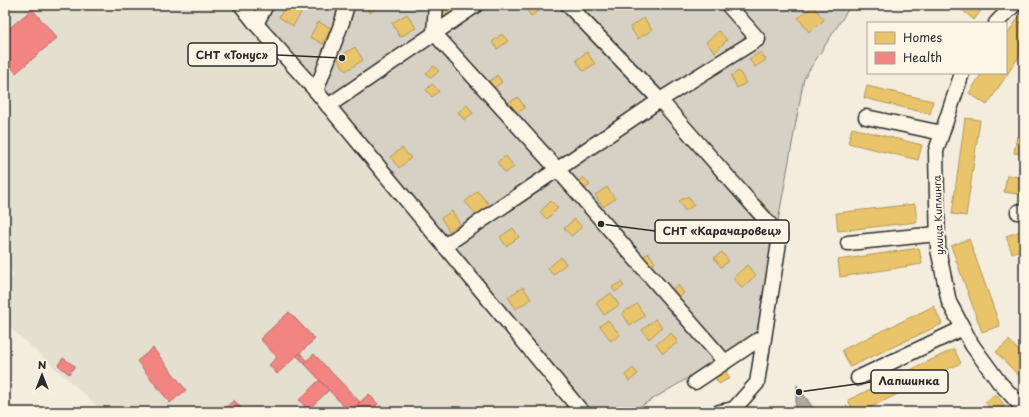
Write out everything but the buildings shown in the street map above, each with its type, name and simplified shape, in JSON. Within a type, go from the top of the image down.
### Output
[{"type":"street","points":[[240,5],[316,91],[582,412]]},
{"type":"street","points":[[256,24],[266,5]]},
{"type":"street","points":[[316,91],[347,5]]},
{"type":"street","points":[[436,5],[434,33],[558,170],[725,362]]},
{"type":"street","points":[[328,106],[476,5]]},
{"type":"street","points":[[568,5],[660,100],[780,236],[757,383],[735,410],[719,412]]},
{"type":"street","points":[[444,246],[660,100],[758,39],[728,5]]},
{"type":"street","points":[[997,22],[1014,5]]},
{"type":"street","name":"улица Киплинга","points":[[962,74],[936,151],[938,249],[949,302],[972,345],[998,382],[1024,409]]},
{"type":"street","points":[[866,116],[942,133]]},
{"type":"street","points":[[848,243],[937,234]]},
{"type":"street","points":[[858,378],[963,328]]},
{"type":"street","points":[[695,382],[764,336]]},
{"type":"street","points":[[1021,412],[1024,409]]},
{"type":"shaded area","points":[[5,5],[238,5],[577,412],[104,412],[5,323],[5,284],[14,275],[5,262]]},
{"type":"shaded area","points":[[238,5],[851,5],[804,78],[757,337],[631,412],[589,412],[327,111]]},
{"type":"shaded area","points":[[797,385],[816,412],[795,412]]},
{"type":"place","name":"СНТ «Тонус»","points":[[342,58]]},
{"type":"place","name":"СНТ «Карачаровец»","points":[[601,224]]},
{"type":"place","name":"Лапшинка","points":[[799,392]]}]
